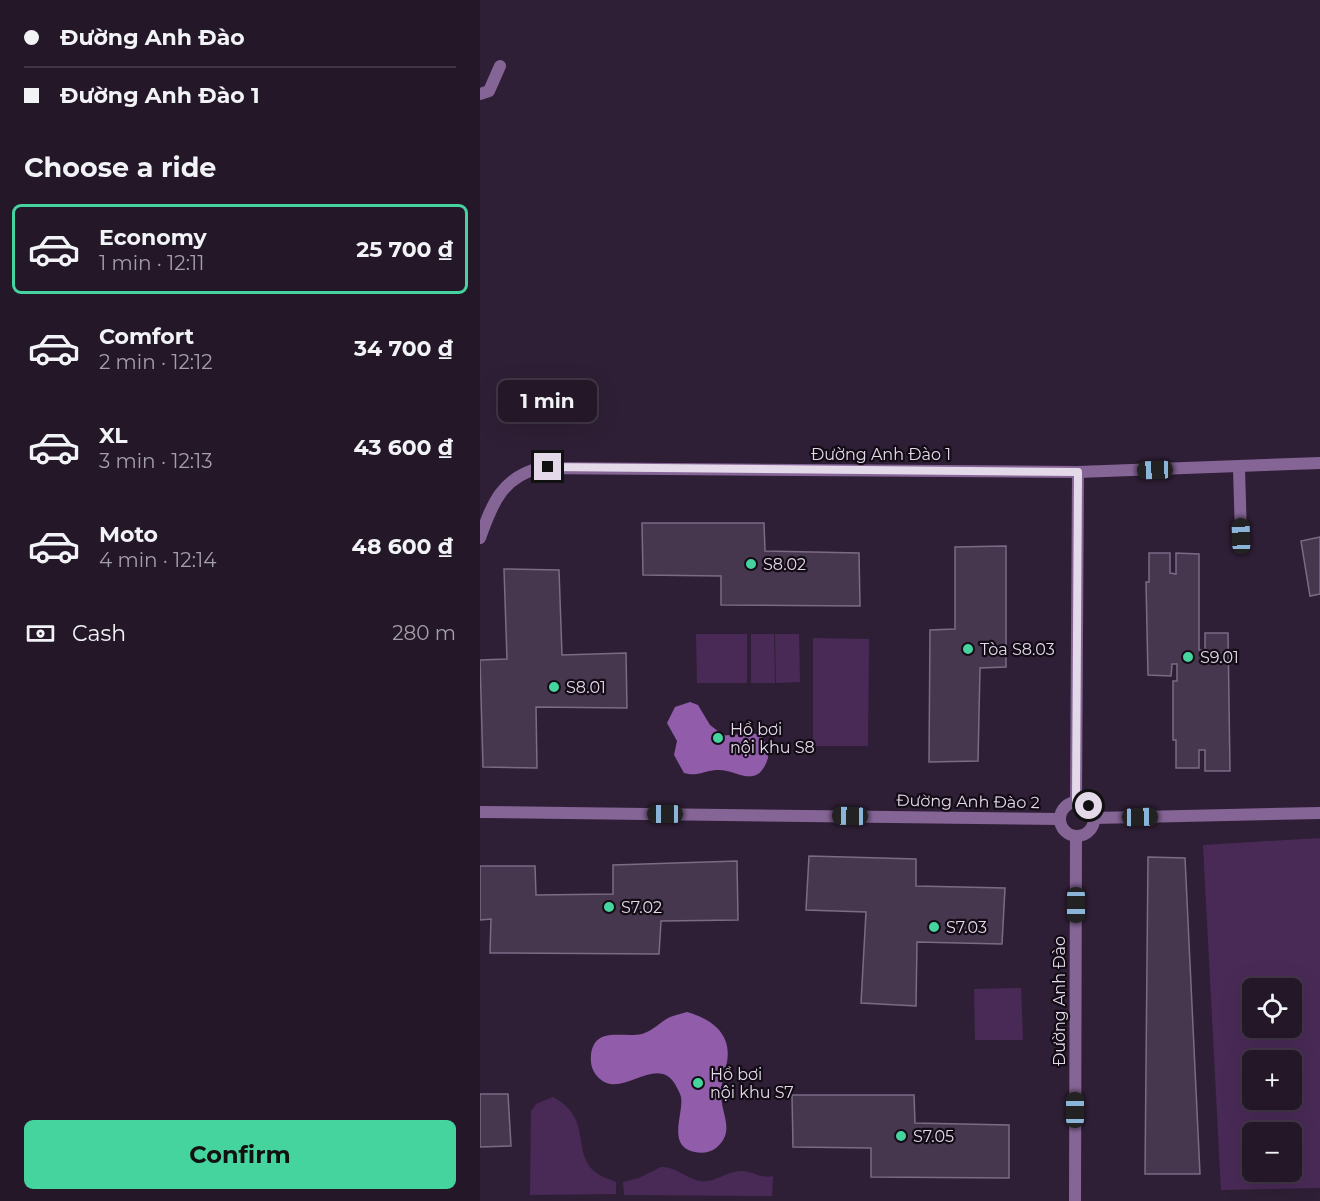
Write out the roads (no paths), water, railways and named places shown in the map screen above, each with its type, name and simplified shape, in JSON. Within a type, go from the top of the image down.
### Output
[{"type":"street","points":[[480,94],[489,91],[500,66]]},
{"type":"street","name":"Đường Anh Đào 1","points":[[480,538],[498,494],[518,476],[540,468],[1078,472],[1239,468],[1320,463]]},
{"type":"street","points":[[1239,468],[1241,536]]},
{"type":"street","points":[[1076,801],[1078,472]]},
{"type":"street","points":[[1076,801],[1087,804],[1094,818],[1089,831],[1076,837],[1064,831],[1059,819],[1064,806],[1076,801]]},
{"type":"street","name":"Đường Anh Đào 2","points":[[480,812],[1059,819]]},
{"type":"street","points":[[1094,818],[1320,813]]},
{"type":"street","name":"Đường Anh Đào","points":[[1075,1201],[1076,837]]},
{"type":"place","name":"S8.02","points":[[751,564]]},
{"type":"place","name":"Tòa S8.03","points":[[968,649]]},
{"type":"place","name":"S9.01","points":[[1188,657]]},
{"type":"place","name":"S8.01","points":[[554,687]]},
{"type":"place","name":"Hồ bơi nội khu S8","points":[[718,738]]},
{"type":"place","name":"S7.02","points":[[609,907]]},
{"type":"place","name":"S7.03","points":[[934,927]]},
{"type":"place","name":"Hồ bơi nội khu S7","points":[[698,1083]]},
{"type":"place","name":"S7.05","points":[[901,1136]]}]
